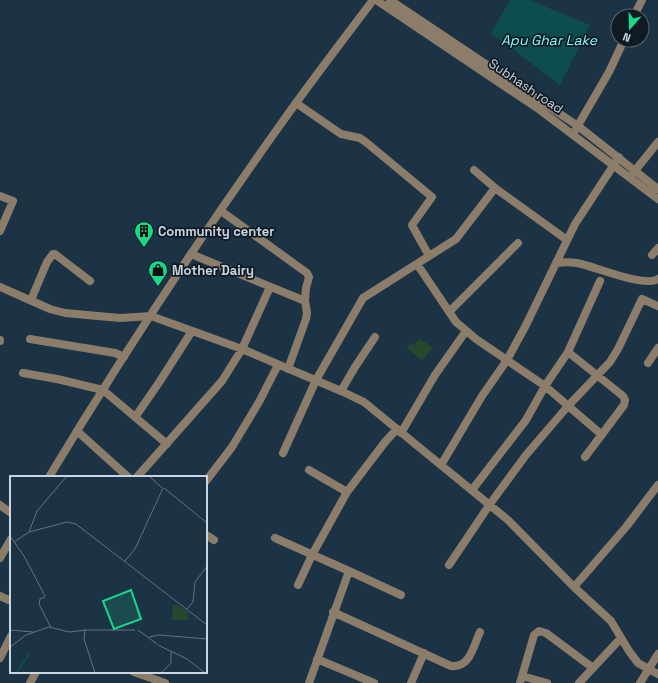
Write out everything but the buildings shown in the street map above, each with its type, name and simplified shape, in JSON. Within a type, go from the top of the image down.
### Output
[{"type":"street","points":[[50,476],[191,254],[296,103],[374,0]]},
{"type":"street","name":"Subhash road","points":[[374,0],[540,110],[574,134],[658,199]]},
{"type":"street","name":"Subhash road","points":[[390,0],[578,126],[636,170],[658,189]]},
{"type":"street","points":[[574,134],[609,72],[620,48]]},
{"type":"street","points":[[296,103],[341,134],[360,138],[432,197],[412,225],[429,256]]},
{"type":"street","points":[[630,177],[658,142]]},
{"type":"street","points":[[441,465],[526,325],[575,224],[619,157]]},
{"type":"street","points":[[474,170],[495,188],[567,240]]},
{"type":"street","points":[[642,186],[647,179]]},
{"type":"street","points":[[283,453],[316,380],[363,298],[456,239],[495,188]]},
{"type":"street","points":[[0,196],[13,201],[0,231]]},
{"type":"street","points":[[221,211],[307,273],[309,277],[305,301],[307,313],[306,319],[288,369]]},
{"type":"street","points":[[449,312],[518,243]]},
{"type":"street","points":[[652,255],[658,248]]},
{"type":"street","points":[[30,300],[46,262],[53,254],[56,254],[90,281]]},
{"type":"street","points":[[191,254],[305,301]]},
{"type":"street","points":[[556,263],[578,263],[612,274],[646,281],[655,281],[658,279]]},
{"type":"street","points":[[417,264],[456,322],[476,340],[545,386],[602,435]]},
{"type":"street","points":[[472,490],[526,420],[545,386],[568,352],[600,280]]},
{"type":"street","points":[[0,287],[50,309],[66,313],[120,318],[151,316],[242,349],[342,390],[364,402],[508,520],[611,621],[638,663],[658,674]]},
{"type":"street","points":[[138,476],[222,381],[242,349],[270,287]]},
{"type":"street","points":[[449,565],[490,504],[526,455],[568,406],[610,362],[642,299],[658,306]]},
{"type":"street","points":[[136,416],[192,331]]},
{"type":"street","points":[[298,585],[312,555],[347,492],[385,442],[399,431],[435,375],[466,331]]},
{"type":"street","points":[[342,390],[375,337]]},
{"type":"street","points":[[30,339],[115,353],[124,357]]},
{"type":"street","points":[[648,363],[658,348]]},
{"type":"street","points":[[568,352],[623,396],[625,400],[624,405],[585,457]]},
{"type":"street","points":[[207,480],[232,447],[259,402],[278,365]]},
{"type":"street","points":[[23,373],[57,378],[104,390],[167,444]]},
{"type":"street","points":[[77,431],[127,476]]},
{"type":"street","points":[[309,470],[347,492]]},
{"type":"street","points":[[574,586],[626,527],[658,485]]},
{"type":"street","points":[[0,505],[10,512]]},
{"type":"street","points":[[207,536],[214,540]]},
{"type":"street","points":[[275,538],[401,594]]},
{"type":"street","points":[[0,558],[3,546]]},
{"type":"street","points":[[309,683],[333,612],[349,571]]},
{"type":"street","points":[[0,596],[10,601]]},
{"type":"street","points":[[333,612],[451,666],[463,664],[470,655],[480,632]]},
{"type":"street","points":[[547,683],[521,679],[534,635],[539,631],[546,633],[593,668]]},
{"type":"street","points":[[0,658],[10,638]]},
{"type":"street","points":[[579,683],[621,638]]},
{"type":"street","points":[[411,683],[424,653]]},
{"type":"street","points":[[640,683],[658,654]]},
{"type":"street","points":[[317,658],[374,683]]},
{"type":"street","points":[[30,683],[35,673]]},
{"type":"street","points":[[137,673],[165,683]]},
{"type":"shaded area","points":[[420,339],[433,348],[422,360],[407,348],[410,343],[413,345]]},
{"type":"water","name":"Apu Ghar Lake","points":[[510,0],[529,0],[590,25],[560,85],[491,33]]},
{"type":"place","name":"Community center","points":[[144,248]]},
{"type":"place","name":"Mother Dairy","points":[[158,287]]}]
